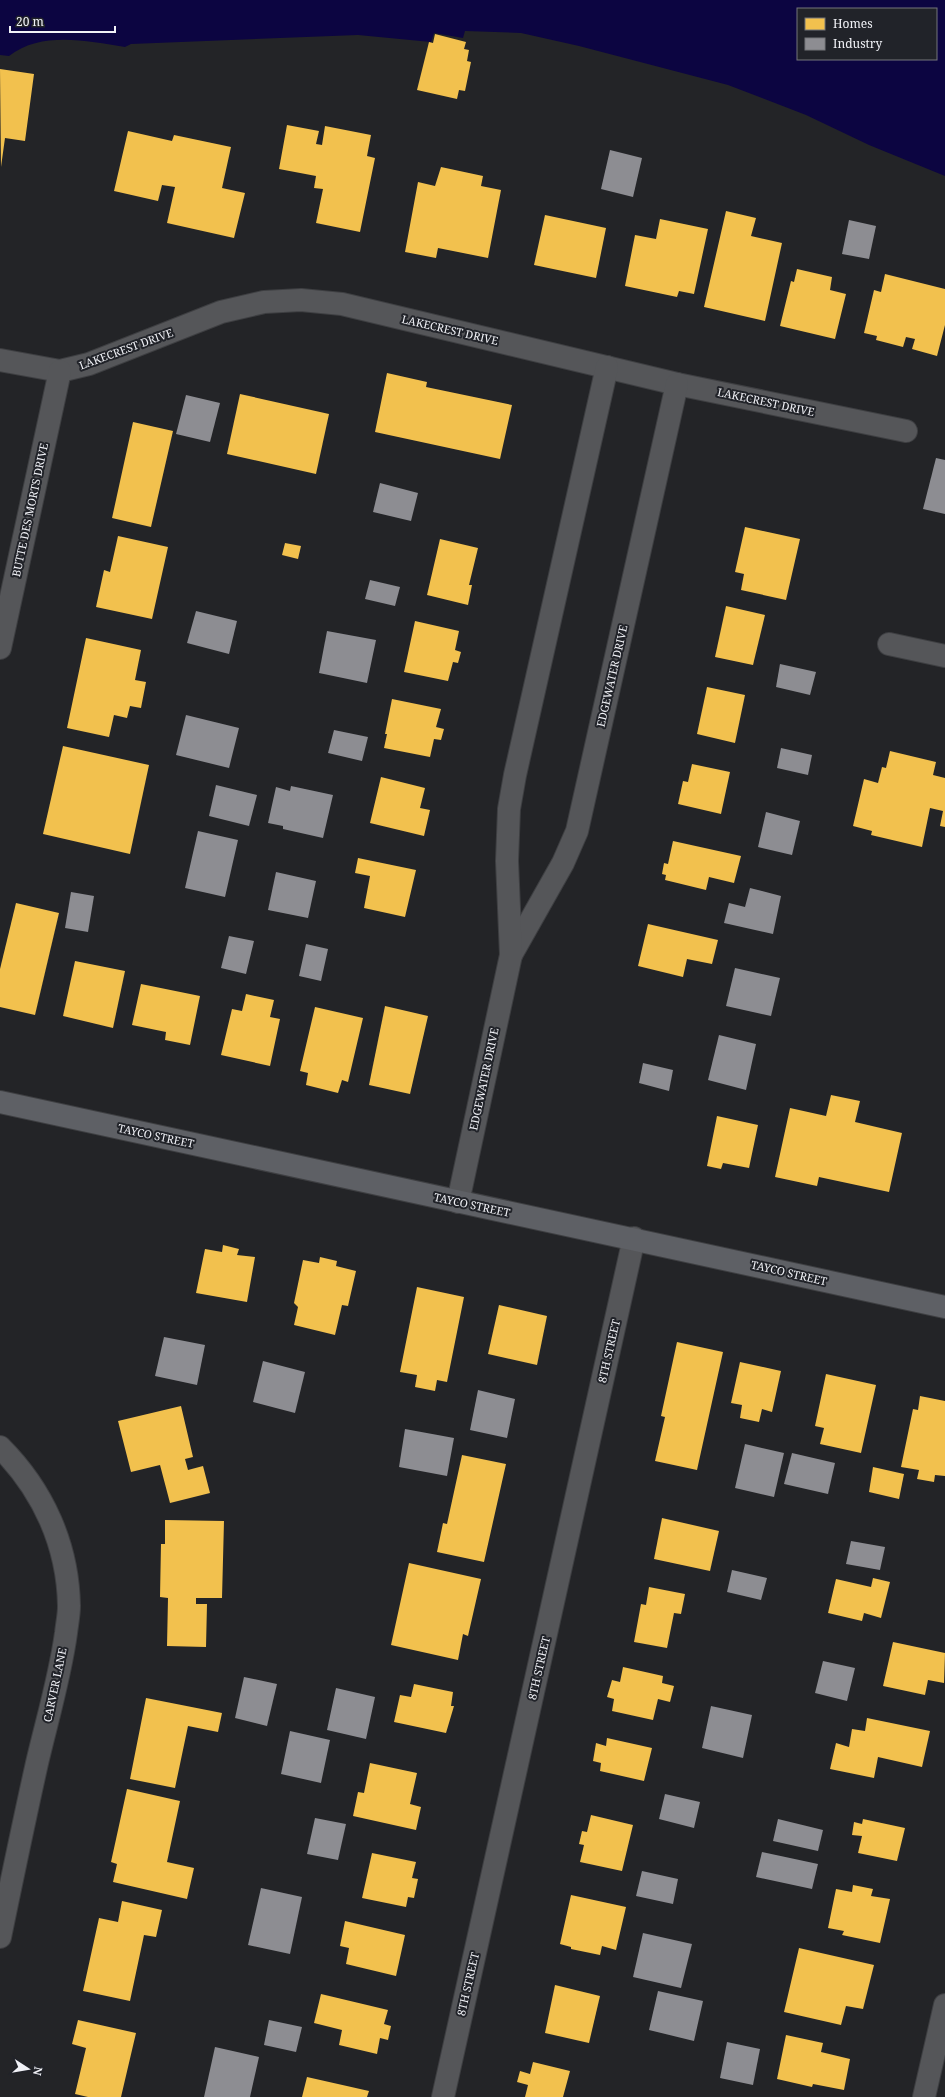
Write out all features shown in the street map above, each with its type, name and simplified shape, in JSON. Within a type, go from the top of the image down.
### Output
[{"type":"street","name":"LAKECREST DRIVE","points":[[0,360],[60,371],[90,364],[221,312],[264,302],[301,300],[342,304],[677,384],[906,431]]},
{"type":"street","name":"EDGEWATER DRIVE","points":[[458,1202],[511,955],[507,862],[509,809],[515,775],[607,367]]},
{"type":"street","name":"BUTTE DES MORTS DRIVE","points":[[0,648],[60,371]]},
{"type":"street","name":"EDGEWATER DRIVE","points":[[511,955],[563,863],[577,831],[677,384]]},
{"type":"street","points":[[889,644],[945,656]]},
{"type":"street","name":"TAYCO STREET","points":[[0,1102],[458,1202],[634,1238],[945,1307]]},
{"type":"street","name":"8TH STREET","points":[[443,2097],[634,1238]]},
{"type":"street","name":"CARVER LANE","points":[[0,1447],[24,1474],[41,1498],[51,1518],[65,1561],[69,1607],[63,1653],[0,1937]]},
{"type":"street","points":[[924,2097],[945,2005]]},
{"type":"shaded area","points":[[0,0],[945,0],[945,176],[869,145],[806,115],[728,85],[579,46],[521,33],[465,31],[463,38],[434,33],[431,42],[358,35],[131,44],[125,47],[95,42],[65,40],[36,43],[22,48],[9,56],[0,55]]},
{"type":"building: Homes","points":[[435,34],[466,42],[464,49],[469,50],[467,61],[471,62],[465,91],[459,90],[457,99],[417,90],[429,42],[433,43]]},
{"type":"building: Homes","points":[[0,69],[34,74],[25,141],[5,138],[1,167]]},
{"type":"building: Homes","points":[[287,125],[319,131],[316,144],[322,145],[325,126],[371,135],[367,156],[375,158],[360,232],[316,223],[323,189],[314,188],[316,176],[279,169]]},
{"type":"building: Homes","points":[[128,131],[172,141],[174,135],[231,147],[222,188],[245,193],[234,238],[167,223],[175,187],[162,185],[158,201],[114,191]]},
{"type":"building: Homes","points":[[441,167],[483,176],[481,186],[501,190],[488,258],[438,248],[436,258],[405,252],[418,182],[435,186]]},
{"type":"building: Homes","points":[[726,211],[756,218],[751,236],[782,243],[765,321],[704,307]]},
{"type":"building: Homes","points":[[545,215],[606,228],[596,278],[534,265]]},
{"type":"building: Homes","points":[[660,219],[708,229],[694,294],[679,291],[677,297],[625,286],[635,235],[656,239]]},
{"type":"building: Homes","points":[[797,269],[832,277],[830,290],[846,294],[835,339],[780,326],[791,281],[794,282]]},
{"type":"building: Homes","points":[[885,274],[945,289],[945,325],[937,356],[912,349],[915,339],[906,337],[903,347],[876,340],[877,336],[864,333],[874,290],[881,292]]},
{"type":"building: Homes","points":[[387,373],[427,382],[426,387],[512,405],[500,459],[375,432]]},
{"type":"building: Homes","points":[[240,394],[329,414],[316,474],[227,454]]},
{"type":"building: Homes","points":[[133,422],[173,431],[151,527],[112,518]]},
{"type":"building: Homes","points":[[745,527],[800,539],[786,600],[741,590],[744,574],[735,572]]},
{"type":"building: Homes","points":[[118,536],[168,547],[152,619],[96,607],[104,570],[110,572]]},
{"type":"building: Homes","points":[[440,539],[478,548],[469,585],[472,585],[468,605],[427,595]]},
{"type":"building: Homes","points":[[285,543],[301,546],[298,559],[282,555]]},
{"type":"building: Homes","points":[[726,606],[765,615],[753,665],[715,657]]},
{"type":"building: Homes","points":[[415,621],[459,631],[455,650],[461,652],[458,663],[453,662],[448,681],[404,672]]},
{"type":"building: Homes","points":[[86,638],[141,650],[135,680],[146,682],[141,708],[130,706],[127,718],[114,715],[109,737],[67,728]]},
{"type":"building: Homes","points":[[707,687],[745,695],[735,743],[697,734]]},
{"type":"building: Homes","points":[[392,699],[441,709],[436,727],[444,729],[441,740],[434,739],[430,757],[384,748],[387,734],[385,734]]},
{"type":"building: Homes","points":[[63,746],[149,765],[130,854],[43,834]]},
{"type":"building: Homes","points":[[890,751],[936,762],[933,775],[945,778],[945,827],[940,826],[943,811],[930,808],[922,847],[871,835],[872,831],[853,826],[864,779],[878,783],[882,767],[886,768]]},
{"type":"building: Homes","points":[[692,764],[730,772],[721,814],[678,804],[683,781],[688,782]]},
{"type":"building: Homes","points":[[381,777],[425,788],[420,808],[430,810],[424,836],[370,823]]},
{"type":"building: Homes","points":[[673,841],[741,856],[734,883],[709,877],[706,890],[665,880],[666,875],[662,874],[664,863],[668,864]]},
{"type":"building: Homes","points":[[358,858],[416,870],[405,917],[364,908],[370,876],[355,873]]},
{"type":"building: Homes","points":[[16,903],[59,913],[35,1015],[0,1007],[0,969]]},
{"type":"building: Homes","points":[[648,924],[718,940],[712,964],[687,959],[683,977],[638,966]]},
{"type":"building: Homes","points":[[75,961],[125,971],[113,1028],[63,1016]]},
{"type":"building: Homes","points":[[141,984],[200,996],[190,1045],[165,1040],[166,1032],[132,1025]]},
{"type":"building: Homes","points":[[246,994],[274,1000],[270,1017],[280,1019],[270,1066],[221,1055],[232,1009],[242,1011]]},
{"type":"building: Homes","points":[[385,1006],[428,1016],[410,1094],[369,1085]]},
{"type":"building: Homes","points":[[315,1007],[363,1018],[348,1082],[342,1080],[338,1093],[306,1085],[308,1073],[300,1071]]},
{"type":"building: Homes","points":[[831,1095],[860,1101],[855,1122],[902,1133],[889,1192],[819,1177],[817,1186],[775,1177],[790,1108],[826,1116]]},
{"type":"building: Homes","points":[[717,1116],[758,1125],[749,1168],[723,1163],[721,1169],[707,1166]]},
{"type":"building: Homes","points":[[223,1245],[239,1249],[237,1255],[255,1257],[247,1302],[196,1293],[205,1249],[222,1252]]},
{"type":"building: Homes","points":[[320,1257],[337,1261],[336,1266],[356,1271],[348,1306],[342,1305],[335,1335],[294,1325],[298,1307],[294,1303],[303,1260],[319,1263]]},
{"type":"building: Homes","points":[[417,1287],[464,1297],[447,1382],[437,1380],[435,1391],[415,1387],[417,1375],[400,1372]]},
{"type":"building: Homes","points":[[499,1305],[547,1316],[537,1365],[488,1354]]},
{"type":"building: Homes","points":[[677,1342],[723,1352],[697,1470],[655,1461],[665,1417],[661,1416]]},
{"type":"building: Homes","points":[[740,1362],[781,1371],[772,1412],[762,1409],[759,1422],[740,1418],[742,1405],[731,1403]]},
{"type":"building: Homes","points":[[826,1374],[876,1385],[861,1453],[820,1444],[824,1428],[815,1426]]},
{"type":"building: Homes","points":[[920,1396],[945,1401],[945,1476],[935,1475],[934,1482],[917,1479],[919,1470],[901,1467],[913,1409],[918,1410]]},
{"type":"building: Homes","points":[[181,1406],[193,1457],[185,1459],[188,1470],[203,1466],[210,1493],[170,1503],[160,1465],[131,1472],[118,1421]]},
{"type":"building: Homes","points":[[462,1455],[506,1464],[484,1562],[437,1552],[443,1523],[447,1524]]},
{"type":"building: Homes","points":[[873,1467],[904,1474],[899,1499],[869,1492]]},
{"type":"building: Homes","points":[[662,1518],[719,1531],[710,1571],[654,1559]]},
{"type":"building: Homes","points":[[165,1520],[224,1521],[222,1598],[196,1598],[196,1604],[207,1604],[206,1647],[167,1646],[168,1598],[160,1597],[161,1544],[165,1544]]},
{"type":"building: Homes","points":[[409,1563],[481,1579],[468,1636],[463,1634],[458,1660],[391,1645]]},
{"type":"building: Homes","points":[[873,1578],[890,1582],[881,1618],[864,1613],[862,1621],[828,1613],[836,1579],[871,1587]]},
{"type":"building: Homes","points":[[649,1587],[685,1594],[681,1614],[674,1613],[667,1648],[634,1642],[641,1604],[646,1605]]},
{"type":"building: Homes","points":[[893,1642],[945,1653],[944,1683],[928,1680],[925,1695],[883,1686]]},
{"type":"building: Homes","points":[[623,1667],[663,1676],[662,1683],[674,1686],[670,1702],[658,1699],[653,1720],[612,1711],[614,1699],[607,1697],[612,1680],[620,1682]]},
{"type":"building: Homes","points":[[414,1684],[453,1692],[451,1706],[454,1706],[446,1733],[394,1722],[400,1695],[411,1697]]},
{"type":"building: Homes","points":[[146,1698],[222,1713],[218,1732],[188,1726],[175,1788],[130,1779]]},
{"type":"building: Homes","points":[[867,1718],[930,1731],[922,1767],[878,1757],[874,1778],[830,1769],[836,1743],[849,1747],[852,1729],[865,1731]]},
{"type":"building: Homes","points":[[607,1738],[652,1748],[644,1781],[600,1771],[601,1763],[593,1761],[596,1743],[606,1746]]},
{"type":"building: Homes","points":[[370,1763],[417,1773],[410,1804],[421,1807],[416,1830],[353,1816],[358,1792],[364,1793]]},
{"type":"building: Homes","points":[[127,1789],[180,1801],[167,1862],[194,1868],[187,1899],[113,1882],[117,1864],[111,1862]]},
{"type":"building: Homes","points":[[591,1815],[633,1825],[622,1871],[580,1862],[584,1845],[579,1844],[582,1831],[587,1832]]},
{"type":"building: Homes","points":[[863,1819],[905,1828],[897,1861],[858,1853],[862,1836],[852,1835],[854,1822],[862,1824]]},
{"type":"building: Homes","points":[[372,1853],[416,1862],[412,1878],[418,1879],[414,1898],[408,1897],[406,1907],[362,1898]]},
{"type":"building: Homes","points":[[853,1885],[873,1889],[871,1896],[890,1899],[880,1943],[842,1935],[844,1931],[828,1928],[836,1889],[852,1892]]},
{"type":"building: Homes","points":[[571,1895],[626,1907],[616,1950],[602,1946],[600,1955],[571,1949],[571,1947],[560,1944]]},
{"type":"building: Homes","points":[[122,1901],[162,1910],[156,1937],[144,1935],[130,2001],[83,1991],[99,1918],[118,1922]]},
{"type":"building: Homes","points":[[345,1921],[405,1935],[396,1976],[346,1964],[349,1948],[340,1946]]},
{"type":"building: Homes","points":[[799,1948],[874,1965],[863,2009],[846,2006],[841,2025],[784,2012]]},
{"type":"building: Homes","points":[[555,1985],[600,1996],[589,2043],[545,2033]]},
{"type":"building: Homes","points":[[321,1994],[388,2010],[384,2024],[391,2026],[388,2040],[380,2038],[377,2054],[339,2045],[342,2030],[314,2023]]},
{"type":"building: Homes","points":[[78,2020],[136,2033],[121,2097],[88,2097],[75,2094],[86,2048],[72,2044]]},
{"type":"building: Homes","points":[[786,2035],[823,2043],[821,2052],[850,2059],[844,2090],[813,2084],[812,2087],[777,2079]]},
{"type":"building: Homes","points":[[533,2062],[570,2071],[563,2097],[525,2097],[528,2085],[517,2082],[520,2071],[530,2074]]},
{"type":"building: Homes","points":[[307,2077],[369,2091],[367,2097],[302,2097]]},
{"type":"building: Industry","points":[[610,150],[642,158],[633,197],[601,189]]},
{"type":"building: Industry","points":[[849,220],[876,226],[869,259],[842,254]]},
{"type":"building: Industry","points":[[186,395],[220,403],[210,442],[176,434]]},
{"type":"building: Industry","points":[[936,458],[945,460],[945,514],[923,509]]},
{"type":"building: Industry","points":[[380,483],[418,493],[411,521],[373,512]]},
{"type":"building: Industry","points":[[370,580],[400,587],[395,606],[365,599]]},
{"type":"building: Industry","points":[[196,611],[237,621],[229,654],[187,643]]},
{"type":"building: Industry","points":[[327,631],[376,640],[367,683],[319,673]]},
{"type":"building: Industry","points":[[780,664],[816,672],[810,695],[776,687]]},
{"type":"building: Industry","points":[[186,715],[239,728],[229,768],[176,755]]},
{"type":"building: Industry","points":[[334,730],[368,737],[362,761],[328,753]]},
{"type":"building: Industry","points":[[781,748],[812,755],[808,775],[777,768]]},
{"type":"building: Industry","points":[[216,785],[257,795],[249,826],[209,816]]},
{"type":"building: Industry","points":[[291,786],[333,795],[323,838],[283,829],[283,826],[268,823],[276,787],[290,791]]},
{"type":"building: Industry","points":[[766,812],[800,821],[792,855],[758,847]]},
{"type":"building: Industry","points":[[198,831],[238,840],[225,897],[185,888]]},
{"type":"building: Industry","points":[[276,872],[316,881],[308,918],[268,910]]},
{"type":"building: Industry","points":[[750,888],[781,896],[773,934],[724,923],[729,903],[745,907]]},
{"type":"building: Industry","points":[[71,892],[94,896],[88,932],[65,928]]},
{"type":"building: Industry","points":[[229,936],[254,941],[246,974],[221,968]]},
{"type":"building: Industry","points":[[306,944],[328,949],[321,981],[299,976]]},
{"type":"building: Industry","points":[[735,968],[780,978],[771,1016],[726,1006]]},
{"type":"building: Industry","points":[[719,1035],[756,1044],[746,1090],[708,1080]]},
{"type":"building: Industry","points":[[643,1063],[673,1070],[669,1091],[639,1083]]},
{"type":"building: Industry","points":[[164,1337],[205,1345],[197,1385],[155,1376]]},
{"type":"building: Industry","points":[[263,1361],[305,1372],[295,1413],[253,1402]]},
{"type":"building: Industry","points":[[478,1390],[515,1399],[507,1438],[470,1430]]},
{"type":"building: Industry","points":[[405,1429],[454,1438],[447,1476],[399,1467]]},
{"type":"building: Industry","points":[[745,1444],[784,1453],[774,1497],[735,1488]]},
{"type":"building: Industry","points":[[792,1453],[835,1463],[828,1494],[784,1484]]},
{"type":"building: Industry","points":[[851,1541],[885,1547],[880,1570],[846,1564]]},
{"type":"building: Industry","points":[[732,1570],[767,1578],[761,1600],[727,1592]]},
{"type":"building: Industry","points":[[823,1661],[855,1668],[847,1701],[815,1693]]},
{"type":"building: Industry","points":[[244,1677],[277,1684],[267,1726],[235,1718]]},
{"type":"building: Industry","points":[[336,1688],[375,1697],[366,1739],[327,1730]]},
{"type":"building: Industry","points":[[711,1706],[752,1715],[743,1758],[702,1748]]},
{"type":"building: Industry","points":[[290,1731],[330,1740],[321,1783],[281,1774]]},
{"type":"building: Industry","points":[[665,1794],[700,1802],[694,1828],[659,1819]]},
{"type":"building: Industry","points":[[315,1818],[346,1824],[338,1860],[307,1854]]},
{"type":"building: Industry","points":[[778,1819],[823,1830],[818,1851],[773,1841]]},
{"type":"building: Industry","points":[[762,1852],[818,1864],[812,1889],[756,1877]]},
{"type":"building: Industry","points":[[642,1871],[678,1879],[673,1904],[636,1896]]},
{"type":"building: Industry","points":[[261,1888],[302,1897],[290,1954],[248,1945]]},
{"type":"building: Industry","points":[[643,1933],[692,1944],[681,1988],[633,1977]]},
{"type":"building: Industry","points":[[658,1991],[703,2001],[694,2041],[649,2030]]},
{"type":"building: Industry","points":[[269,2020],[302,2027],[296,2052],[264,2045]]},
{"type":"building: Industry","points":[[727,2042],[760,2049],[753,2085],[720,2078]]},
{"type":"building: Industry","points":[[215,2047],[259,2057],[250,2097],[204,2097]]}]
